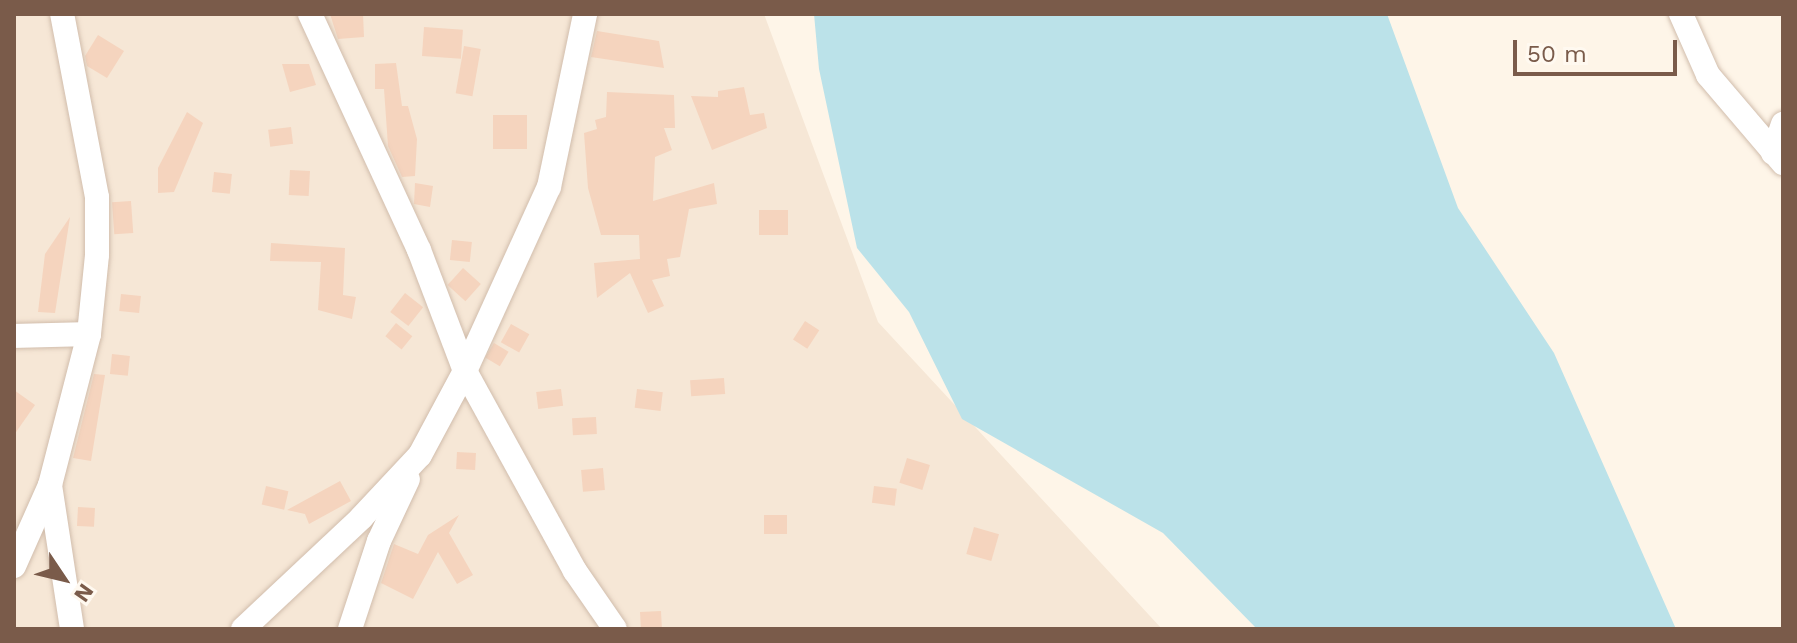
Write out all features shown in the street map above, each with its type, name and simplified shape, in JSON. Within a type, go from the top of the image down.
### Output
[{"type":"street","points":[[14,566],[50,485],[89,334],[97,197],[62,14]]},
{"type":"street","points":[[310,14],[419,250],[465,371],[575,571],[615,629]]},
{"type":"street","points":[[350,629],[379,541],[465,371],[549,187],[585,14]]},
{"type":"street","points":[[1681,14],[1708,75],[1778,158]]},
{"type":"street","points":[[1778,158],[1783,124]]},
{"type":"street","points":[[14,336],[89,334]]},
{"type":"street","points":[[243,629],[361,518],[420,455]]},
{"type":"street","points":[[50,485],[72,629]]},
{"type":"shaded area","points":[[14,14],[764,14],[878,322],[1162,629],[14,629]]},
{"type":"water","points":[[814,14],[1387,14],[1458,208],[1554,353],[1676,629],[1257,629],[1163,533],[962,419],[909,312],[857,248],[819,69]]},
{"type":"building","points":[[330,14],[363,14],[364,37],[338,39]]},
{"type":"building","points":[[424,27],[463,30],[461,59],[422,56]]},
{"type":"building","points":[[597,31],[659,41],[664,68],[591,57]]},
{"type":"building","points":[[98,35],[124,51],[107,78],[87,66],[85,56]]},
{"type":"building","points":[[464,46],[481,49],[472,96],[456,93]]},
{"type":"building","points":[[396,63],[402,106],[408,106],[417,139],[415,176],[402,177],[388,146],[384,89],[375,89],[375,64]]},
{"type":"building","points":[[282,64],[309,64],[316,85],[290,92]]},
{"type":"building","points":[[744,87],[750,115],[764,113],[767,128],[712,150],[691,96],[718,97],[718,91]]},
{"type":"building","points":[[607,92],[674,95],[675,128],[664,128],[672,150],[655,157],[653,201],[714,183],[717,204],[689,209],[680,257],[667,259],[670,276],[652,280],[664,306],[648,313],[630,273],[597,298],[594,263],[640,259],[639,235],[601,235],[588,188],[584,133],[597,129],[595,120],[606,117]]},
{"type":"building","points":[[187,112],[203,123],[174,192],[158,193],[158,168]]},
{"type":"building","points":[[493,115],[527,115],[527,149],[493,149]]},
{"type":"building","points":[[291,127],[293,144],[270,147],[268,130]]},
{"type":"building","points":[[290,170],[310,171],[309,196],[289,195]]},
{"type":"building","points":[[214,172],[232,174],[230,194],[212,192]]},
{"type":"building","points":[[415,183],[433,186],[430,207],[414,204]]},
{"type":"building","points":[[131,201],[133,233],[114,234],[112,202]]},
{"type":"building","points":[[759,210],[788,210],[788,235],[759,235]]},
{"type":"building","points":[[70,217],[55,313],[38,312],[45,254]]},
{"type":"building","points":[[452,240],[472,242],[470,262],[450,260]]},
{"type":"building","points":[[271,243],[345,248],[343,295],[356,297],[352,319],[318,310],[321,262],[270,261]]},
{"type":"building","points":[[463,268],[481,284],[465,301],[448,285]]},
{"type":"building","points":[[405,293],[423,307],[408,326],[390,312]]},
{"type":"building","points":[[121,294],[141,296],[139,313],[119,311]]},
{"type":"building","points":[[805,321],[819,330],[807,349],[793,339]]},
{"type":"building","points":[[396,323],[412,336],[402,349],[385,336]]},
{"type":"building","points":[[511,324],[529,334],[519,353],[501,342]]},
{"type":"building","points":[[494,343],[509,352],[500,366],[485,358]]},
{"type":"building","points":[[112,354],[130,356],[128,376],[110,374]]},
{"type":"building","points":[[94,374],[105,375],[91,461],[73,458]]},
{"type":"building","points":[[724,378],[725,394],[691,396],[690,380]]},
{"type":"building","points":[[561,389],[563,406],[538,409],[536,392]]},
{"type":"building","points":[[637,389],[663,392],[660,411],[635,408]]},
{"type":"building","points":[[14,390],[35,405],[14,435]]},
{"type":"building","points":[[596,417],[597,434],[573,435],[572,418]]},
{"type":"building","points":[[457,452],[476,453],[475,470],[456,469]]},
{"type":"building","points":[[907,458],[930,465],[922,490],[899,483]]},
{"type":"building","points":[[603,468],[605,490],[583,492],[581,470]]},
{"type":"building","points":[[340,481],[351,501],[309,524],[305,514],[287,510]]},
{"type":"building","points":[[266,486],[288,491],[284,510],[262,505]]},
{"type":"building","points":[[874,486],[897,489],[895,506],[872,503]]},
{"type":"building","points":[[78,507],[95,508],[94,527],[77,526]]},
{"type":"building","points":[[459,515],[449,533],[473,575],[457,584],[438,552],[413,599],[381,583],[394,544],[418,554],[428,535]]},
{"type":"building","points":[[764,515],[787,515],[787,534],[764,534]]},
{"type":"building","points":[[974,527],[999,534],[991,561],[966,554]]},
{"type":"building","points":[[661,611],[662,629],[641,629],[640,612]]}]
